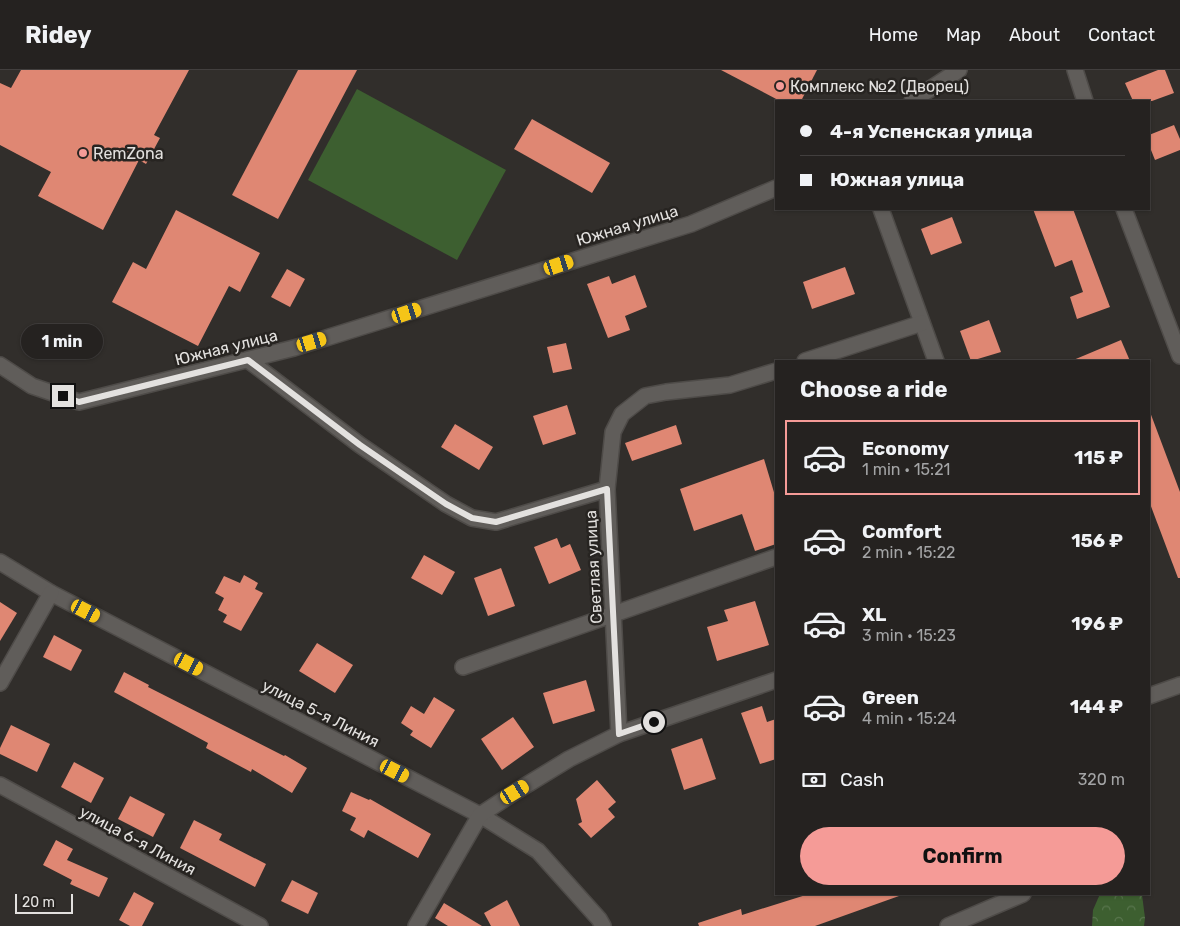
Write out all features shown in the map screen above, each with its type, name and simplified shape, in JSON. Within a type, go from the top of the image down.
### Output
[{"type":"street","points":[[914,100],[959,70]]},
{"type":"street","points":[[1075,70],[1084,100]]},
{"type":"street","name":"Южная улица","points":[[0,365],[32,386],[79,402],[294,348],[691,224],[775,188]]},
{"type":"street","points":[[882,210],[936,360]]},
{"type":"street","points":[[1124,210],[1180,356]]},
{"type":"street","points":[[808,360],[922,323]]},
{"type":"street","points":[[248,360],[360,445],[446,504],[472,518],[496,522],[607,489]]},
{"type":"street","name":"Светлая улица","points":[[619,734],[607,489],[613,432],[622,414],[645,396],[730,385],[775,371]]},
{"type":"street","points":[[463,667],[775,557]]},
{"type":"street","name":"улица 5-я Линия","points":[[0,562],[52,593],[480,816],[538,851],[600,919],[603,926]]},
{"type":"street","points":[[0,683],[52,593]]},
{"type":"street","points":[[416,926],[480,816],[569,759],[619,734],[775,680]]},
{"type":"street","points":[[1150,696],[1180,685]]},
{"type":"street","name":"улица 6-я Линия","points":[[0,785],[260,926]]},
{"type":"street","points":[[948,926],[1022,895]]},
{"type":"green space","points":[[357,89],[506,170],[457,260],[308,180]]},
{"type":"green space","points":[[1100,895],[1142,895],[1145,918],[1144,926],[1092,926],[1093,910]]},
{"type":"building","name":"RemZona","points":[[21,70],[189,70],[154,135],[160,138],[146,164],[139,160],[103,230],[38,196],[51,172],[0,145],[0,83],[11,88]]},
{"type":"building","points":[[298,70],[357,70],[278,219],[232,195]]},
{"type":"building","name":"Комплекс №2 (Дворец)","points":[[721,70],[817,70],[802,100],[778,100]]},
{"type":"building","points":[[1158,70],[1165,70],[1174,93],[1152,101],[1133,100],[1125,83]]},
{"type":"building","points":[[532,119],[610,163],[592,193],[514,149]]},
{"type":"building","points":[[1174,125],[1180,139],[1180,150],[1155,160],[1150,148],[1150,135]]},
{"type":"building","points":[[176,210],[260,253],[240,292],[229,286],[198,346],[112,302],[133,262],[146,269]]},
{"type":"building","points":[[1033,210],[1073,210],[1110,307],[1077,319],[1070,297],[1083,292],[1072,260],[1055,267]]},
{"type":"building","points":[[952,217],[962,243],[931,255],[921,229]]},
{"type":"building","points":[[845,267],[855,294],[812,309],[803,282]]},
{"type":"building","points":[[287,269],[305,279],[290,307],[271,297]]},
{"type":"building","points":[[635,275],[647,307],[625,316],[630,330],[608,338],[587,284],[609,276],[612,284]]},
{"type":"building","points":[[989,320],[1001,352],[971,360],[960,331]]},
{"type":"building","points":[[1121,340],[1130,360],[1073,360]]},
{"type":"building","points":[[566,343],[572,369],[553,373],[547,347]]},
{"type":"building","points":[[567,405],[576,434],[543,445],[533,416]]},
{"type":"building","points":[[1150,412],[1180,492],[1180,578],[1178,578],[1150,504]]},
{"type":"building","points":[[455,424],[493,447],[479,470],[441,447]]},
{"type":"building","points":[[676,425],[682,444],[632,461],[625,443]]},
{"type":"building","points":[[764,459],[775,496],[775,544],[755,551],[742,514],[694,531],[680,489]]},
{"type":"building","points":[[557,538],[561,548],[570,544],[581,570],[549,584],[534,547]]},
{"type":"building","points":[[424,555],[455,572],[442,595],[411,578]]},
{"type":"building","points":[[501,568],[515,606],[488,616],[474,578]]},
{"type":"building","points":[[244,575],[258,583],[255,589],[263,593],[241,631],[223,622],[227,615],[218,610],[224,598],[215,593],[224,576],[240,583]]},
{"type":"building","points":[[755,601],[769,645],[717,661],[707,627],[728,621],[724,610]]},
{"type":"building","points":[[0,602],[17,613],[0,641]]},
{"type":"building","points":[[54,635],[82,650],[71,671],[43,657]]},
{"type":"building","points":[[317,643],[353,665],[335,693],[299,671]]},
{"type":"building","points":[[124,672],[149,685],[148,687],[285,755],[307,768],[292,793],[252,769],[251,772],[206,748],[208,743],[114,692]]},
{"type":"building","points":[[586,680],[595,711],[553,724],[543,693]]},
{"type":"building","points":[[434,697],[455,710],[431,748],[410,735],[413,731],[401,723],[411,706],[424,714]]},
{"type":"building","points":[[762,706],[767,722],[775,719],[775,759],[760,764],[741,713]]},
{"type":"building","points":[[513,717],[534,747],[502,770],[481,739]]},
{"type":"building","points":[[11,725],[50,744],[37,772],[0,754],[0,748]]},
{"type":"building","points":[[702,738],[716,779],[684,790],[671,749]]},
{"type":"building","points":[[74,762],[104,778],[91,803],[61,787]]},
{"type":"building","points":[[597,780],[616,802],[608,809],[615,817],[591,838],[578,824],[582,822],[576,799]]},
{"type":"building","points":[[351,792],[370,799],[431,834],[418,858],[368,830],[364,838],[350,830],[356,818],[342,811]]},
{"type":"building","points":[[130,796],[165,814],[153,837],[118,819]]},
{"type":"building","points":[[194,820],[222,834],[219,840],[266,864],[255,887],[180,848]]},
{"type":"building","points":[[56,840],[73,849],[67,860],[108,878],[99,897],[70,884],[72,880],[43,865]]},
{"type":"building","points":[[292,880],[318,893],[308,914],[281,901]]},
{"type":"building","points":[[134,892],[154,903],[142,926],[130,926],[119,920]]},
{"type":"building","points":[[806,895],[899,895],[815,926],[699,926],[698,923],[741,909],[742,915]]},
{"type":"building","points":[[507,900],[520,926],[491,926],[484,913]]},
{"type":"building","points":[[444,903],[482,926],[448,926],[435,918]]},
{"type":"place","name":"Комплекс №2 (Дворец)","points":[[780,86]]},
{"type":"place","name":"RemZona","points":[[83,153]]},
{"type":"route","points":[[63,396],[79,402],[248,360],[360,445],[446,504],[472,518],[496,522],[607,489],[619,734],[654,722]]}]
